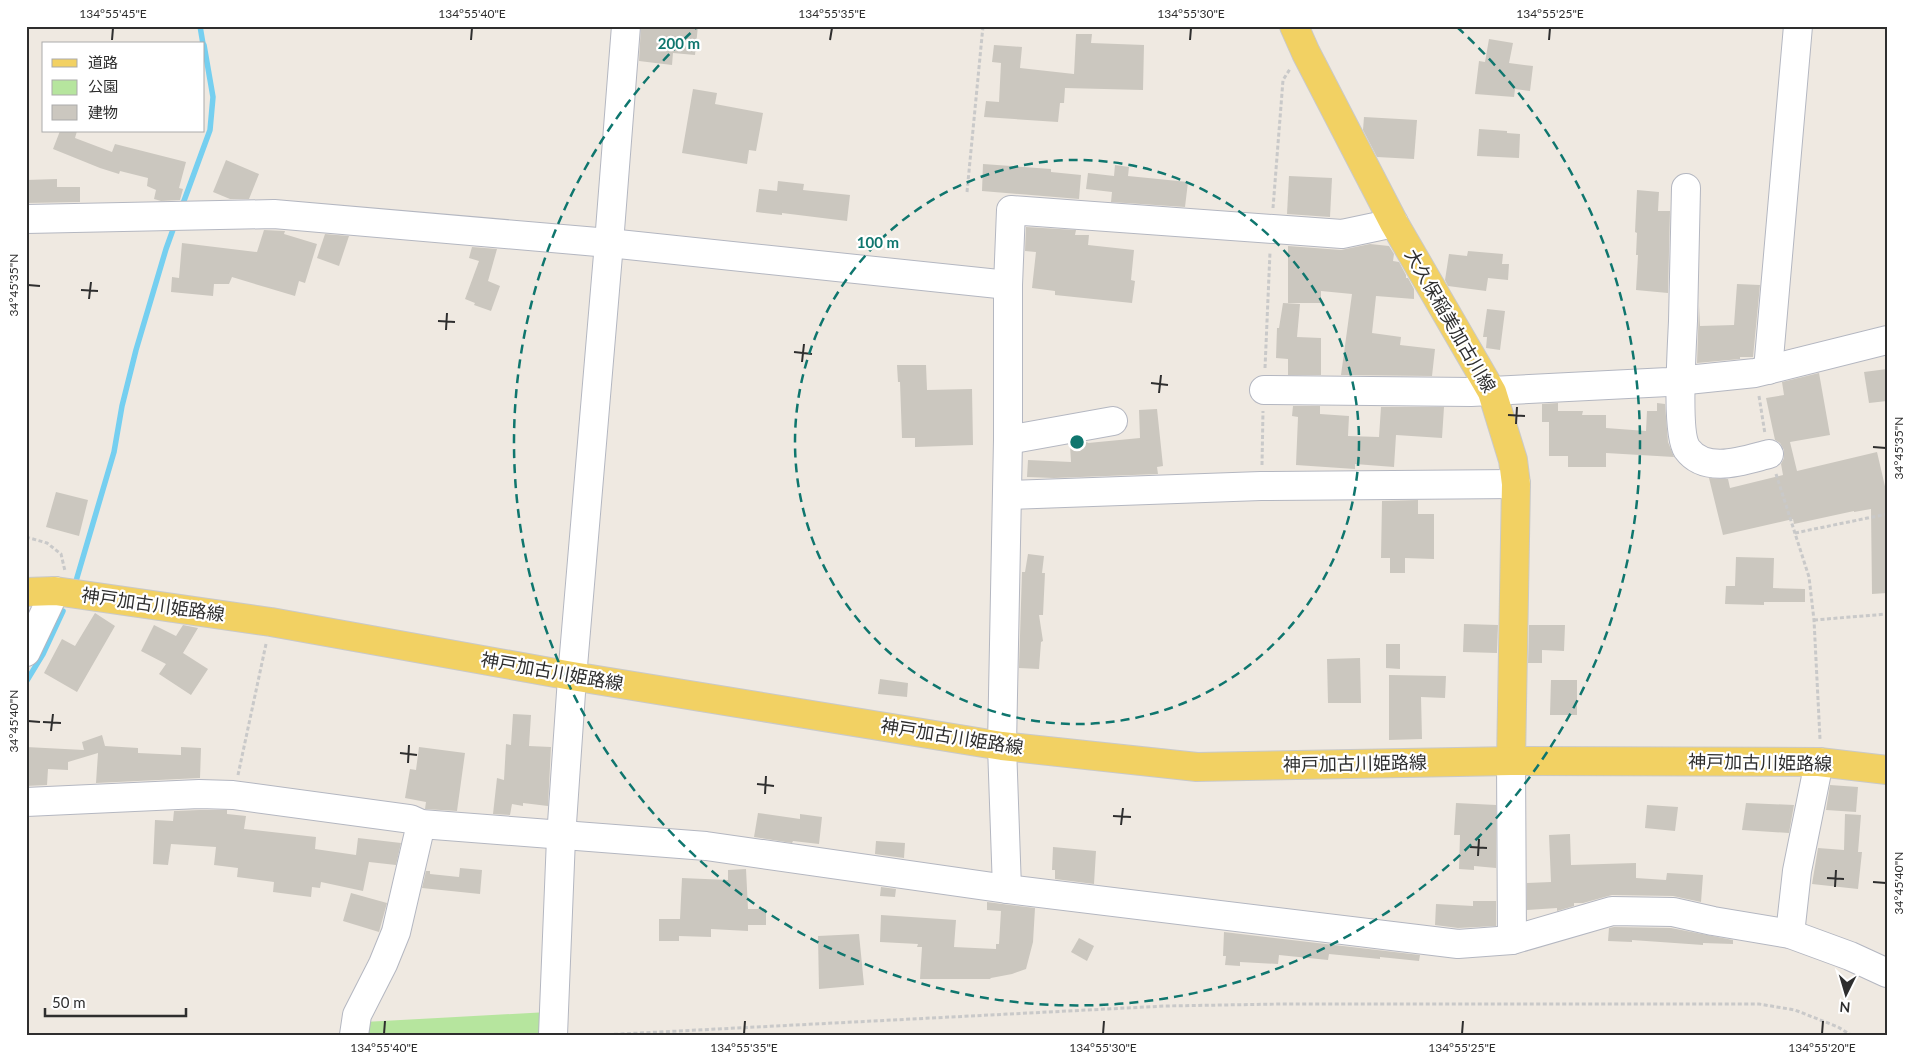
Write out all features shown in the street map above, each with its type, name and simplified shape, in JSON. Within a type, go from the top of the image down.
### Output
[{"type":"main road","name":"大久保稲美加古川線","points":[[1294,26],[1394,223],[1492,392],[1513,460],[1516,484],[1511,761]]},
{"type":"main road","name":"神戸加古川姫路線","points":[[26,592],[54,592],[270,622],[572,676],[1002,746],[1197,767],[1511,761],[1819,762],[1887,770]]},
{"type":"street","points":[[553,1035],[561,835],[572,676],[626,26]]},
{"type":"street","points":[[1761,371],[1798,26]]},
{"type":"street","points":[[1686,188],[1681,381],[1682,436],[1687,449],[1707,463],[1734,463],[1769,454]]},
{"type":"street","points":[[1007,889],[1002,746],[1008,440],[1008,285],[1011,210],[1342,234],[1394,223]]},
{"type":"street","points":[[26,219],[274,214],[609,243],[1008,285]]},
{"type":"street","points":[[1264,390],[1492,392],[1681,381],[1761,371],[1887,340]]},
{"type":"street","points":[[1008,440],[1113,421]]},
{"type":"street","points":[[1007,495],[1261,486],[1516,484]]},
{"type":"street","points":[[26,652],[54,592]]},
{"type":"street","points":[[1511,761],[1512,940]]},
{"type":"street","points":[[1790,934],[1797,871],[1819,762]]},
{"type":"street","points":[[26,802],[199,794],[233,795],[410,819],[421,824],[706,846],[1007,889],[1458,944],[1512,940],[1612,911],[1672,912],[1790,934],[1850,956],[1887,973]]},
{"type":"street","points":[[354,1035],[357,1015],[383,964],[396,932],[421,824]]},
{"type":"path","points":[[967,192],[983,26]]},
{"type":"path","points":[[1261,486],[1272,229],[1283,80],[1306,52]]},
{"type":"path","points":[[1761,371],[1769,454],[1809,577],[1814,620],[1821,736],[1819,762]]},
{"type":"path","points":[[1795,533],[1887,514]]},
{"type":"path","points":[[26,537],[47,543],[61,554],[65,574],[54,592]]},
{"type":"path","points":[[1814,620],[1887,614]]},
{"type":"path","points":[[233,795],[270,622]]},
{"type":"path","points":[[601,1035],[1146,1006],[1281,1004],[1759,1004],[1795,1010],[1838,1027],[1851,1035]]},
{"type":"green space","points":[[548,1012],[547,1035],[363,1035],[364,1022]]},
{"type":"building","points":[[641,26],[698,26],[695,55],[673,53],[672,65],[639,61]]},
{"type":"building","points":[[1076,34],[1092,34],[1091,43],[1144,45],[1143,90],[1065,88],[1064,103],[1060,103],[1058,122],[984,117],[986,101],[999,102],[1001,63],[992,62],[994,45],[1022,47],[1020,68],[1074,74]]},
{"type":"building","points":[[1489,39],[1513,43],[1509,63],[1533,66],[1530,91],[1515,89],[1514,97],[1475,94],[1479,61],[1485,62]]},
{"type":"building","points":[[693,89],[717,93],[715,104],[763,113],[756,151],[749,150],[747,164],[682,153]]},
{"type":"building","points":[[1364,117],[1417,120],[1414,159],[1377,157],[1363,130]]},
{"type":"building","points":[[1479,129],[1520,134],[1519,158],[1477,156]]},
{"type":"building","points":[[60,132],[77,132],[75,138],[112,152],[115,144],[186,162],[179,188],[183,189],[180,200],[161,201],[154,199],[156,190],[147,186],[148,178],[120,171],[119,174],[53,149]]},
{"type":"building","points":[[226,160],[259,174],[249,199],[230,199],[213,192]]},
{"type":"building","points":[[983,164],[1051,169],[1051,172],[1081,175],[1079,199],[982,191]]},
{"type":"building","points":[[1115,165],[1129,167],[1128,176],[1188,182],[1185,207],[1111,202],[1112,192],[1086,189],[1088,173],[1114,176]]},
{"type":"building","points":[[1289,176],[1332,178],[1330,217],[1287,214]]},
{"type":"building","points":[[57,179],[57,187],[80,187],[80,202],[26,203],[26,180]]},
{"type":"building","points":[[778,181],[804,184],[803,190],[850,195],[847,221],[782,213],[782,215],[756,212],[759,189],[777,191]]},
{"type":"building","points":[[1637,190],[1659,192],[1658,211],[1670,211],[1668,293],[1636,290],[1638,255],[1636,255],[1637,233],[1635,232]]},
{"type":"building","points":[[1026,227],[1076,230],[1075,235],[1089,235],[1088,245],[1134,250],[1131,280],[1135,281],[1132,303],[1055,295],[1055,291],[1032,288],[1036,252],[1025,251]]},
{"type":"building","points":[[264,230],[285,231],[284,234],[317,244],[305,283],[299,281],[295,296],[232,277],[229,284],[214,284],[213,296],[171,292],[172,277],[179,278],[182,243],[257,252]]},
{"type":"building","points":[[325,234],[349,236],[339,266],[317,258]]},
{"type":"building","points":[[1370,244],[1389,246],[1394,254],[1393,261],[1399,262],[1406,278],[1408,278],[1414,289],[1414,299],[1376,296],[1372,333],[1401,337],[1400,345],[1435,349],[1432,376],[1341,375],[1352,294],[1321,291],[1321,303],[1288,303],[1288,246],[1341,250]]},
{"type":"building","points":[[472,247],[497,249],[488,281],[500,286],[491,311],[474,305],[475,303],[465,299],[479,261],[469,258]]},
{"type":"building","points":[[1468,251],[1503,254],[1502,264],[1509,264],[1508,280],[1488,278],[1486,291],[1448,286],[1445,280],[1449,254],[1467,256]]},
{"type":"building","points":[[1737,284],[1760,285],[1753,357],[1697,363],[1699,306],[1700,326],[1734,325]]},
{"type":"building","points":[[1283,303],[1300,304],[1297,337],[1321,338],[1321,375],[1288,375],[1288,359],[1276,358],[1277,328],[1279,328]]},
{"type":"building","points":[[1487,309],[1505,311],[1500,350],[1486,348],[1487,337],[1483,337]]},
{"type":"building","points":[[897,365],[926,365],[927,390],[972,389],[973,445],[915,447],[915,438],[902,438],[900,382],[898,382]]},
{"type":"building","points":[[1887,369],[1887,401],[1869,403],[1864,372]]},
{"type":"building","points":[[1819,373],[1830,435],[1790,442],[1797,471],[1877,452],[1887,495],[1887,593],[1872,594],[1871,509],[1794,524],[1793,519],[1723,535],[1709,478],[1728,479],[1730,488],[1783,475],[1781,464],[1784,458],[1784,450],[1780,443],[1775,440],[1766,398],[1784,395],[1782,382]]},
{"type":"building","points":[[1558,403],[1558,411],[1583,411],[1582,415],[1606,415],[1606,428],[1646,431],[1647,411],[1657,411],[1657,403],[1665,404],[1668,442],[1674,457],[1606,453],[1606,467],[1568,467],[1568,456],[1549,456],[1549,422],[1542,422],[1542,404]]},
{"type":"building","points":[[1293,406],[1320,406],[1320,414],[1349,416],[1348,436],[1379,437],[1381,407],[1444,407],[1442,438],[1396,435],[1394,467],[1355,464],[1355,469],[1296,465],[1298,417],[1292,416]]},
{"type":"building","points":[[1157,409],[1163,466],[1157,467],[1158,474],[1054,478],[1027,477],[1028,460],[1071,462],[1070,445],[1140,438],[1139,410]]},
{"type":"building","points":[[56,492],[88,500],[79,536],[46,527]]},
{"type":"building","points":[[1418,500],[1418,514],[1434,514],[1434,559],[1405,558],[1405,573],[1390,573],[1390,558],[1381,558],[1382,501]]},
{"type":"building","points":[[1028,554],[1044,556],[1042,573],[1045,573],[1043,615],[1039,615],[1043,641],[1041,642],[1039,669],[1019,668],[1022,572],[1025,572]]},
{"type":"building","points":[[1736,557],[1774,558],[1773,588],[1805,589],[1805,602],[1764,602],[1764,605],[1725,604],[1726,586],[1735,586]]},
{"type":"building","points":[[95,613],[115,626],[77,692],[44,673],[62,639],[75,646]]},
{"type":"building","points":[[1464,624],[1498,625],[1497,653],[1463,652]]},
{"type":"building","points":[[154,625],[176,636],[183,625],[198,628],[183,653],[208,669],[191,695],[159,674],[166,664],[141,651]]},
{"type":"building","points":[[1529,625],[1565,625],[1564,651],[1542,650],[1542,663],[1528,663]]},
{"type":"building","points":[[1386,644],[1400,644],[1400,669],[1386,668]]},
{"type":"building","points":[[1360,658],[1361,703],[1328,703],[1327,659]]},
{"type":"building","points":[[1389,675],[1446,676],[1445,698],[1421,697],[1422,739],[1389,740]]},
{"type":"building","points":[[880,679],[908,683],[907,697],[878,694]]},
{"type":"building","points":[[1551,680],[1577,680],[1577,715],[1550,715]]},
{"type":"building","points":[[513,714],[531,715],[529,746],[551,747],[548,806],[523,803],[523,806],[512,804],[510,815],[493,814],[497,778],[504,780],[506,744],[511,745]]},
{"type":"building","points":[[102,735],[105,746],[138,748],[138,753],[181,755],[181,747],[201,748],[200,778],[96,783],[98,753],[68,762],[68,770],[48,769],[47,785],[26,786],[26,747],[84,750],[82,742]]},
{"type":"building","points":[[419,747],[465,753],[457,811],[425,809],[426,802],[405,798],[410,769],[416,770]]},
{"type":"building","points":[[1830,785],[1858,787],[1856,812],[1826,810]]},
{"type":"building","points":[[1456,803],[1496,805],[1496,868],[1474,866],[1474,870],[1459,869],[1460,835],[1454,835]]},
{"type":"building","points":[[1746,803],[1794,805],[1789,833],[1742,830]]},
{"type":"building","points":[[1647,805],[1678,807],[1675,831],[1645,828]]},
{"type":"building","points":[[227,810],[227,814],[246,816],[244,829],[316,837],[315,849],[356,855],[358,838],[401,843],[396,865],[369,862],[363,891],[321,882],[320,888],[312,887],[311,897],[273,892],[274,882],[237,877],[238,868],[214,865],[216,847],[171,844],[168,865],[153,864],[155,820],[173,821],[174,811]]},
{"type":"building","points":[[758,813],[800,819],[800,814],[822,817],[819,844],[793,841],[792,843],[754,837]]},
{"type":"building","points":[[1845,814],[1861,815],[1858,852],[1862,852],[1858,889],[1812,884],[1818,848],[1844,850]]},
{"type":"building","points":[[1570,834],[1571,865],[1636,863],[1636,878],[1666,880],[1667,873],[1703,875],[1701,902],[1673,896],[1612,895],[1583,903],[1574,903],[1574,906],[1557,911],[1557,908],[1527,910],[1527,883],[1551,882],[1549,835]]},
{"type":"building","points":[[876,841],[905,843],[904,858],[875,854]]},
{"type":"building","points":[[1053,847],[1096,851],[1094,884],[1055,879],[1055,870],[1052,870]]},
{"type":"building","points":[[460,868],[482,870],[480,894],[422,888],[426,871],[430,871],[430,874],[459,877]]},
{"type":"building","points":[[746,869],[748,909],[766,909],[766,925],[748,925],[748,931],[711,929],[711,937],[679,936],[679,941],[659,941],[659,919],[680,919],[682,878],[728,880],[728,870]]},
{"type":"building","points":[[881,887],[896,889],[895,897],[880,896]]},
{"type":"building","points":[[351,893],[387,903],[379,932],[343,921]]},
{"type":"building","points":[[1473,901],[1496,901],[1496,926],[1458,928],[1435,925],[1436,904],[1473,906]]},
{"type":"building","points":[[987,902],[1035,908],[1033,942],[1026,969],[990,979],[920,979],[922,947],[917,947],[918,944],[880,942],[881,915],[956,920],[954,947],[996,949],[996,944],[999,944],[1001,911],[987,910]]},
{"type":"building","points":[[1609,928],[1671,928],[1733,940],[1733,944],[1703,943],[1703,945],[1632,940],[1632,942],[1608,941]]},
{"type":"building","points":[[1224,932],[1420,955],[1419,961],[1329,954],[1328,960],[1279,955],[1278,964],[1240,962],[1240,966],[1225,965],[1226,956],[1223,956]]},
{"type":"building","points":[[859,934],[864,985],[819,989],[818,936]]},
{"type":"building","points":[[1079,938],[1094,946],[1087,961],[1071,952]]},
{"type":"waterway","points":[[200,26],[203,42]]},
{"type":"waterway","points":[[181,209],[210,130],[213,97],[205,51]]},
{"type":"waterway","points":[[76,581],[114,452],[122,406],[136,350],[175,224]]},
{"type":"waterway","points":[[26,682],[43,654],[63,611]]}]
